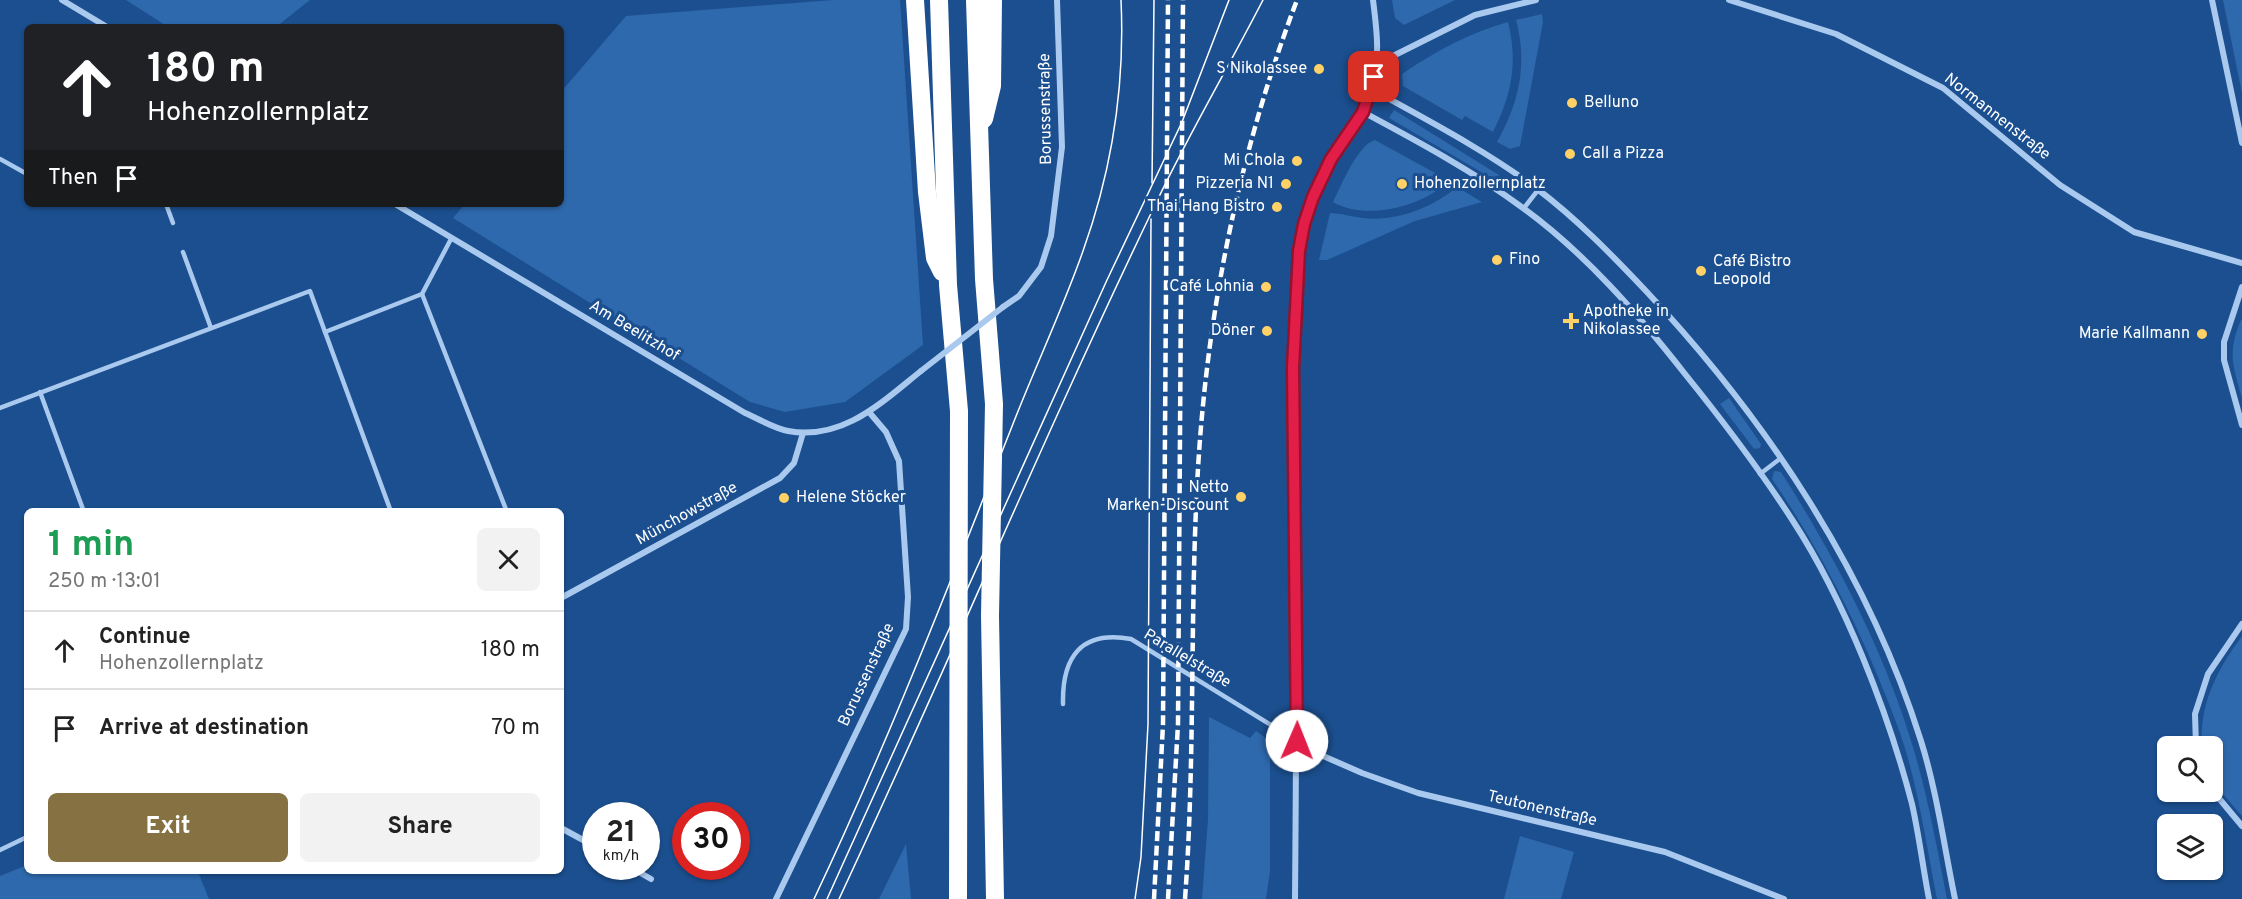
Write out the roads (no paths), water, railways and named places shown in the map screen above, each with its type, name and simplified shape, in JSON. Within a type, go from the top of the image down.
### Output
[{"type":"highway","points":[[915,0],[927,192],[935,258],[948,285]]},
{"type":"highway","points":[[939,0],[948,285],[960,434],[958,899]]},
{"type":"highway","points":[[975,0],[984,279],[993,404],[990,616],[995,899]]},
{"type":"highway","points":[[978,141],[992,87],[993,0]]},
{"type":"street","points":[[62,0],[102,24]]},
{"type":"street","name":"Borussenstraße","points":[[776,899],[906,629],[908,597],[899,461],[886,432],[869,412],[1019,296],[1041,267],[1052,236],[1062,147],[1057,0]]},
{"type":"street","points":[[1295,899],[1297,741],[1293,368],[1299,251],[1304,224],[1313,197],[1331,159],[1363,112],[1371,89],[1377,64],[1378,30],[1373,0]]},
{"type":"street","points":[[1377,64],[1475,15],[1536,0]]},
{"type":"street","name":"Normannenstraße","points":[[1729,0],[1836,34],[1943,88],[2060,185],[2134,232],[2242,263]]},
{"type":"street","points":[[2212,0],[2242,143]]},
{"type":"street","points":[[1371,89],[1447,131],[1538,190],[1593,237],[1666,312],[1727,382],[1816,511],[1846,565],[1899,680],[1921,742],[1954,899]]},
{"type":"street","points":[[1363,112],[1426,146],[1524,208],[1571,248],[1652,332],[1760,474],[1794,522],[1824,576],[1875,691],[1896,749],[1912,807],[1929,899]]},
{"type":"street","name":"Am Beelitzhof","points":[[400,207],[745,413],[786,431],[824,432],[845,426],[869,412]]},
{"type":"street","points":[[2242,287],[2224,342],[2224,360],[2242,425]]},
{"type":"street","name":"Münchowstraße","points":[[564,596],[780,478],[794,463],[802,433]]},
{"type":"street","points":[[2196,736],[2195,714],[2208,674],[2242,624]]},
{"type":"street","name":"Teutonenstraße","points":[[1297,741],[1314,752],[1418,793],[1665,852],[1784,899]]},
{"type":"street","points":[[2222,802],[2242,826]]},
{"type":"street","points":[[564,830],[582,839]]},
{"type":"lane","points":[[0,159],[24,172]]},
{"type":"lane","points":[[1524,208],[1538,190]]},
{"type":"lane","points":[[167,207],[173,223]]},
{"type":"lane","points":[[325,332],[422,294],[451,239]]},
{"type":"lane","points":[[183,252],[211,328]]},
{"type":"lane","points":[[0,408],[310,291],[390,508]]},
{"type":"lane","points":[[422,294],[505,508]]},
{"type":"lane","points":[[40,392],[83,508]]},
{"type":"lane","points":[[1760,474],[1781,458]]},
{"type":"lane","name":"Parallelstraße","points":[[1063,704],[1062,684],[1067,667],[1075,654],[1086,642],[1099,637],[1113,636],[1131,639],[1297,741]]},
{"type":"lane","points":[[0,850],[24,838]]},
{"type":"tram line","points":[[814,899],[867,783],[916,666],[1083,251],[1102,190],[1114,127],[1121,64],[1121,0]]},
{"type":"tram line","points":[[1152,183],[1154,0]]},
{"type":"tram line","points":[[827,899],[1107,280],[1182,122],[1229,0]]},
{"type":"tram line","points":[[839,899],[1115,289],[1195,126],[1263,0]]},
{"type":"tram line","points":[[1135,899],[1141,857],[1148,724],[1151,219]]},
{"type":"railway","points":[[1154,899],[1163,724],[1168,0]]},
{"type":"railway","points":[[1168,899],[1178,724],[1183,0]]},
{"type":"railway","points":[[1185,899],[1190,796],[1197,487],[1208,363],[1228,239],[1242,178],[1276,59],[1297,0]]},
{"type":"place","name":"S Nikolassee","points":[[1319,69]]},
{"type":"place","name":"Belluno","points":[[1572,103]]},
{"type":"place","name":"Call a Pizza","points":[[1570,154]]},
{"type":"place","name":"Mi Chola","points":[[1297,161]]},
{"type":"place","name":"Pizzeria N1","points":[[1286,184]]},
{"type":"place","name":"Hohenzollernplatz","points":[[1402,184]]},
{"type":"place","name":"Thai Hang Bistro","points":[[1277,207]]},
{"type":"place","name":"Fino","points":[[1497,260]]},
{"type":"place","name":"Café Bistro Leopold","points":[[1701,271]]},
{"type":"place","name":"Café Lohnia","points":[[1266,287]]},
{"type":"place","name":"Apotheke in Nikolassee","points":[[1571,321]]},
{"type":"place","name":"Döner","points":[[1267,331]]},
{"type":"place","name":"Marie Kallmann","points":[[2202,334]]},
{"type":"place","name":"Netto Marken-Discount","points":[[1241,497]]},
{"type":"place","name":"Helene Stöcker","points":[[784,498]]}]
